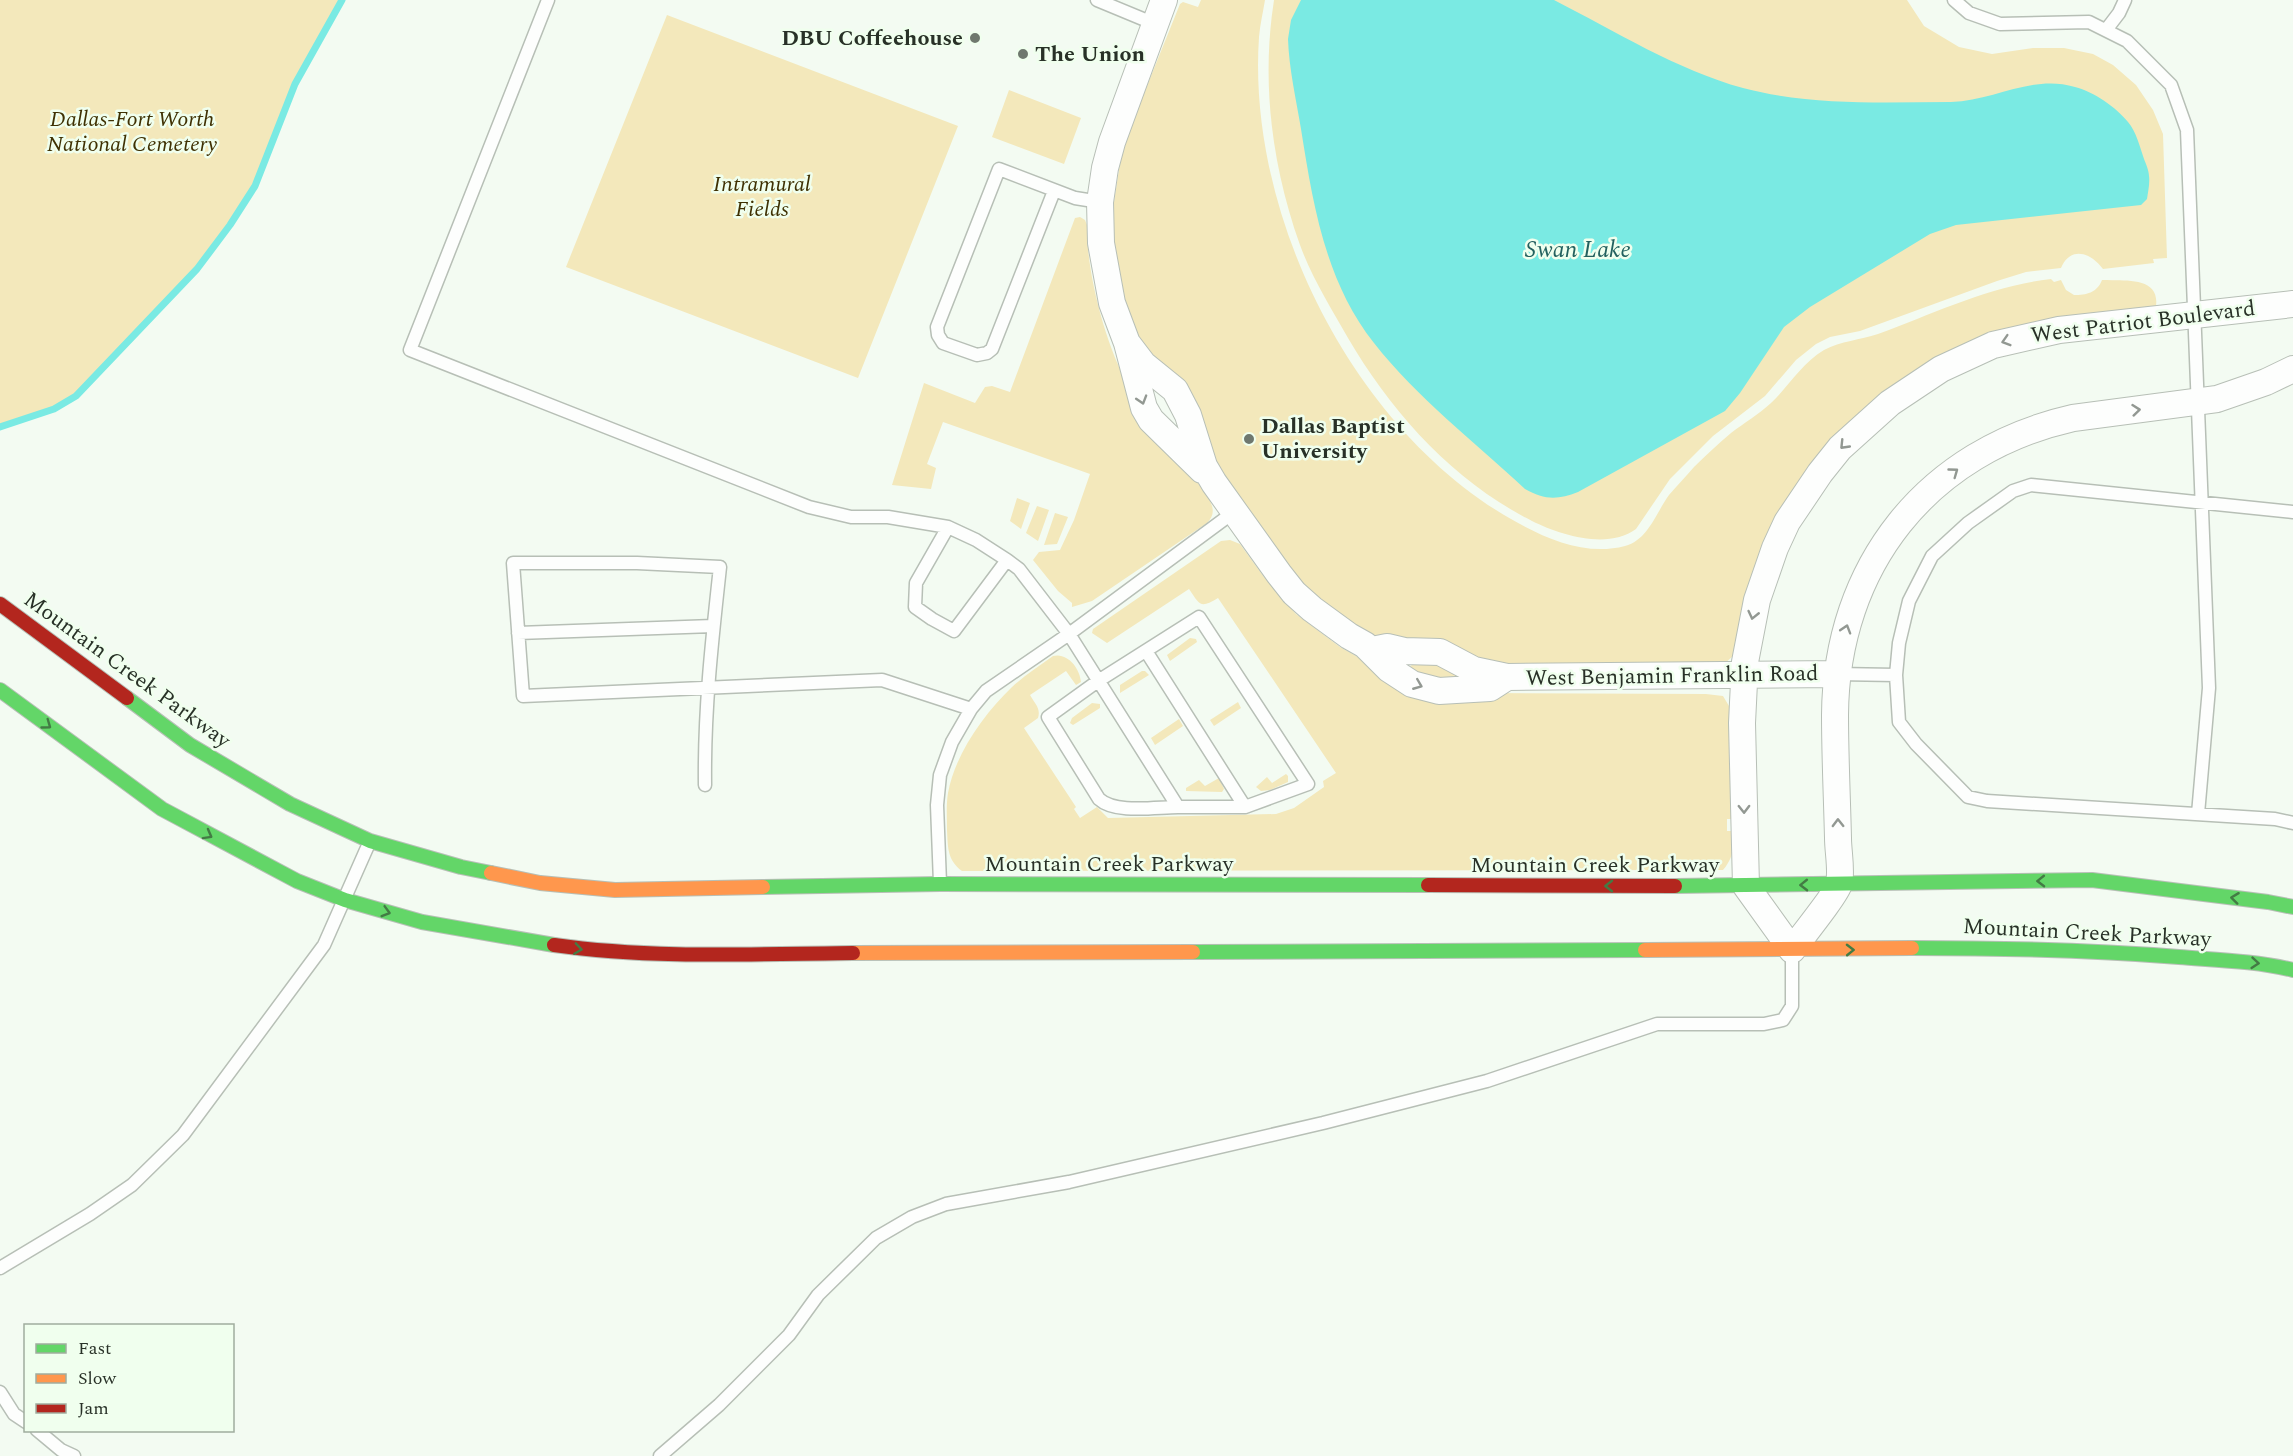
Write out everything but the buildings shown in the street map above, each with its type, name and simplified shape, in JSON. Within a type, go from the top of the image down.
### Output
[{"type":"main road","name":"Mountain Creek Parkway","points":[[0,604],[189,745],[290,804],[370,841],[461,867],[540,883],[615,890],[940,884],[1746,886],[2092,880],[2293,907]]},
{"type":"main road","name":"Mountain Creek Parkway","points":[[0,690],[162,809],[297,881],[345,900],[422,922],[505,939],[595,951],[737,954],[1993,948],[2119,952],[2266,964],[2293,970]]},
{"type":"street","name":"West Benjamin Franklin Road","points":[[1164,0],[1112,142],[1106,168],[1100,202],[1104,264],[1112,303],[1127,343],[1144,408],[1214,483]]},
{"type":"street","name":"West Patriot Boulevard","points":[[1746,886],[1742,723],[1748,636],[1765,574],[1787,522],[1800,500],[1840,448],[1890,403],[1941,369],[2015,338],[2060,330],[2293,304]]},
{"type":"street","name":"West Benjamin Franklin Road","points":[[1127,343],[1143,364],[1175,390],[1188,416],[1204,466],[1234,512],[1294,593],[1349,636],[1372,650],[1389,669],[1412,684],[1432,690],[1490,688],[1507,677]]},
{"type":"street","points":[[1746,886],[1792,950],[1839,885],[1835,716],[1837,674],[1844,635],[1854,605],[1880,549],[1909,511],[1947,477],[2000,442],[2050,423],[2095,414],[2198,402],[2239,392],[2293,369]]},
{"type":"street","name":"West Benjamin Franklin Road","points":[[1372,650],[1387,647],[1404,651],[1440,652],[1474,670],[1507,677],[1744,677],[1837,674]]},
{"type":"lane","points":[[548,0],[410,350],[809,507],[851,517],[888,518],[948,527],[976,540],[1018,569],[1069,634],[1178,807]]},
{"type":"lane","points":[[1097,0],[1155,24]]},
{"type":"lane","points":[[1954,0],[1969,13],[2000,24],[2089,22],[2127,41],[2171,85],[2187,130],[2209,688],[2198,814]]},
{"type":"lane","points":[[2106,30],[2119,13],[2125,0]]},
{"type":"lane","points":[[1054,191],[992,349],[987,353],[977,355],[943,343],[938,335],[937,327],[999,169],[1075,198],[1100,202]]},
{"type":"lane","points":[[2293,513],[2031,486],[2013,491],[1968,523],[1932,556],[1909,601],[1899,643],[1896,675],[1899,722],[1916,744],[1968,797],[1987,801],[2275,819],[2293,823]]},
{"type":"lane","points":[[940,884],[938,789],[952,742],[971,709],[986,691],[1069,634],[1234,512]]},
{"type":"lane","points":[[948,527],[916,584],[915,607],[932,620],[954,631],[1007,560]]},
{"type":"lane","points":[[705,785],[704,729],[707,687],[713,626],[720,567],[638,563],[513,563],[523,696],[707,687],[882,680],[971,709]]},
{"type":"lane","points":[[1199,617],[1308,784],[1245,807],[1118,808],[1105,805],[1048,717],[1098,681],[1146,651],[1199,617]]},
{"type":"lane","points":[[518,633],[713,626]]},
{"type":"lane","points":[[1146,651],[1245,807]]},
{"type":"lane","points":[[1837,674],[1896,675]]},
{"type":"lane","points":[[0,1268],[90,1214],[132,1185],[183,1135],[324,945],[370,841]]},
{"type":"lane","points":[[660,1456],[693,1430],[789,1335],[818,1295],[876,1238],[912,1217],[946,1204],[1069,1182],[1323,1123],[1487,1081],[1657,1024],[1764,1024],[1783,1020],[1792,1006],[1792,950]]},
{"type":"lane","points":[[0,1392],[14,1414],[24,1421]]},
{"type":"lane","points":[[38,1432],[61,1450],[74,1456]]},
{"type":"green space","name":"Dallas-Fort Worth National Cemetery","points":[[0,0],[341,0],[295,84],[255,186],[230,225],[197,269],[76,396],[54,409],[0,427]]},
{"type":"green space","points":[[1201,0],[1265,0],[1259,37],[1260,104],[1270,172],[1290,239],[1318,304],[1353,365],[1395,421],[1443,470],[1496,510],[1541,535],[1558,541],[1591,549],[1608,549],[1633,543],[1646,532],[1669,495],[1694,467],[1731,433],[1771,403],[1809,361],[1830,347],[1878,334],[1984,294],[2051,279],[2054,282],[2061,280],[2066,290],[2074,295],[2091,292],[2102,280],[2140,282],[2154,291],[2155,311],[2030,327],[1897,386],[1748,592],[1734,655],[1722,666],[1526,668],[1375,639],[1331,611],[1296,578],[1240,501],[1138,340],[1125,307],[1114,251],[1112,214],[1121,157],[1128,133],[1180,4],[1183,2],[1198,7]]},
{"type":"green space","name":"Swan Lake","points":[[1274,0],[1907,0],[1924,26],[1959,47],[1992,54],[2033,48],[2064,48],[2093,54],[2113,65],[2136,85],[2153,110],[2163,134],[2167,258],[2153,259],[2154,263],[2103,269],[2093,259],[2076,254],[2070,256],[2061,268],[2026,272],[1860,331],[1830,337],[1816,344],[1796,360],[1765,396],[1713,436],[1670,479],[1636,529],[1612,539],[1584,538],[1556,531],[1503,505],[1476,486],[1427,443],[1384,393],[1365,366],[1322,293],[1300,245],[1290,215],[1276,155],[1269,93],[1270,31]]},
{"type":"green space","name":"Intramural Fields","points":[[667,15],[958,126],[858,378],[566,267]]},
{"type":"green space","points":[[1009,90],[1081,118],[1064,164],[992,137]]},
{"type":"green space","points":[[1080,217],[1087,225],[1089,261],[1102,320],[1122,373],[1169,446],[1210,500],[1213,511],[1207,523],[1092,601],[1072,607],[1072,603],[1058,591],[1033,560],[1039,552],[1060,550],[1074,520],[1090,474],[943,422],[927,464],[936,468],[931,489],[892,485],[924,383],[975,403],[985,387],[992,386],[1010,392],[1075,218]]},
{"type":"green space","points":[[1017,498],[1030,503],[1021,529],[1010,521]]},
{"type":"green space","points":[[1037,506],[1049,510],[1038,541],[1026,533]]},
{"type":"green space","points":[[1055,513],[1068,517],[1057,544],[1044,545]]},
{"type":"green space","points":[[1230,540],[1240,544],[1264,577],[1296,614],[1340,647],[1363,660],[1489,693],[1723,696],[1729,706],[1731,819],[1727,819],[1727,831],[1731,831],[1733,847],[1727,865],[1723,870],[962,871],[957,867],[948,848],[947,807],[948,793],[957,764],[972,736],[991,709],[1012,687],[1053,656],[1063,656],[1072,662],[1081,682],[1076,685],[1066,671],[1030,695],[1037,706],[1039,715],[1024,728],[1076,807],[1074,809],[1080,818],[1097,807],[1108,818],[1276,814],[1294,808],[1324,787],[1323,781],[1336,773],[1218,598],[1201,604],[1189,589],[1107,643],[1092,633],[1093,629],[1221,541]]},
{"type":"green space","points":[[1190,638],[1196,639],[1197,642],[1170,661],[1167,655]]},
{"type":"green space","points":[[1421,661],[1432,662],[1458,676],[1459,680],[1447,686],[1409,670],[1410,666]]},
{"type":"green space","points":[[1142,671],[1149,675],[1120,693],[1120,685]]},
{"type":"green space","points":[[1238,702],[1241,708],[1214,726],[1210,720]]},
{"type":"green space","points":[[1092,703],[1100,704],[1100,708],[1073,725],[1070,723],[1072,718]]},
{"type":"green space","points":[[1179,719],[1183,726],[1155,745],[1151,738]]},
{"type":"green space","points":[[1286,774],[1288,782],[1270,790],[1261,791],[1256,787],[1267,777],[1272,783]]},
{"type":"green space","points":[[1219,778],[1224,789],[1222,792],[1186,791],[1186,788],[1199,780],[1205,786]]},
{"type":"water","name":"Swan Lake","points":[[1301,0],[1554,0],[1694,71],[1743,88],[1769,94],[1846,102],[1951,102],[1967,101],[2044,84],[2059,84],[2082,89],[2111,106],[2131,126],[2138,139],[2148,172],[2147,199],[2141,205],[1956,225],[1930,234],[1810,307],[1784,327],[1740,393],[1725,411],[1578,492],[1557,497],[1538,495],[1525,489],[1427,401],[1391,363],[1357,319],[1333,268],[1316,213],[1293,84],[1288,39],[1291,20]]},
{"type":"waterway","points":[[0,427],[54,409],[76,396],[197,269],[230,225],[255,186],[295,84],[342,0]]},
{"type":"traffic: fast","points":[[0,690],[162,809],[297,881],[345,900],[422,922],[554,945]]},
{"type":"traffic: fast","points":[[127,698],[190,745],[290,804],[370,841],[461,867],[491,873]]},
{"type":"traffic: fast","points":[[1675,886],[2092,880],[2293,907]]},
{"type":"traffic: fast","points":[[763,887],[940,884],[1428,885]]},
{"type":"traffic: fast","points":[[1912,948],[2112,953],[2236,961],[2293,970]]},
{"type":"traffic: fast","points":[[1193,952],[1645,950]]},
{"type":"traffic: slow","points":[[491,873],[540,883],[615,890],[763,887]]},
{"type":"traffic: slow","points":[[1645,950],[1912,948]]},
{"type":"traffic: slow","points":[[853,953],[1193,952]]},
{"type":"traffic: jam","points":[[0,604],[127,698]]},
{"type":"traffic: jam","points":[[1428,885],[1675,886]]},
{"type":"traffic: jam","points":[[554,945],[666,954],[853,953]]},
{"type":"place","name":"DBU Coffeehouse","points":[[975,38]]},
{"type":"place","name":"The Union","points":[[1023,54]]},
{"type":"place","name":"Dallas Baptist University","points":[[1249,439]]}]
